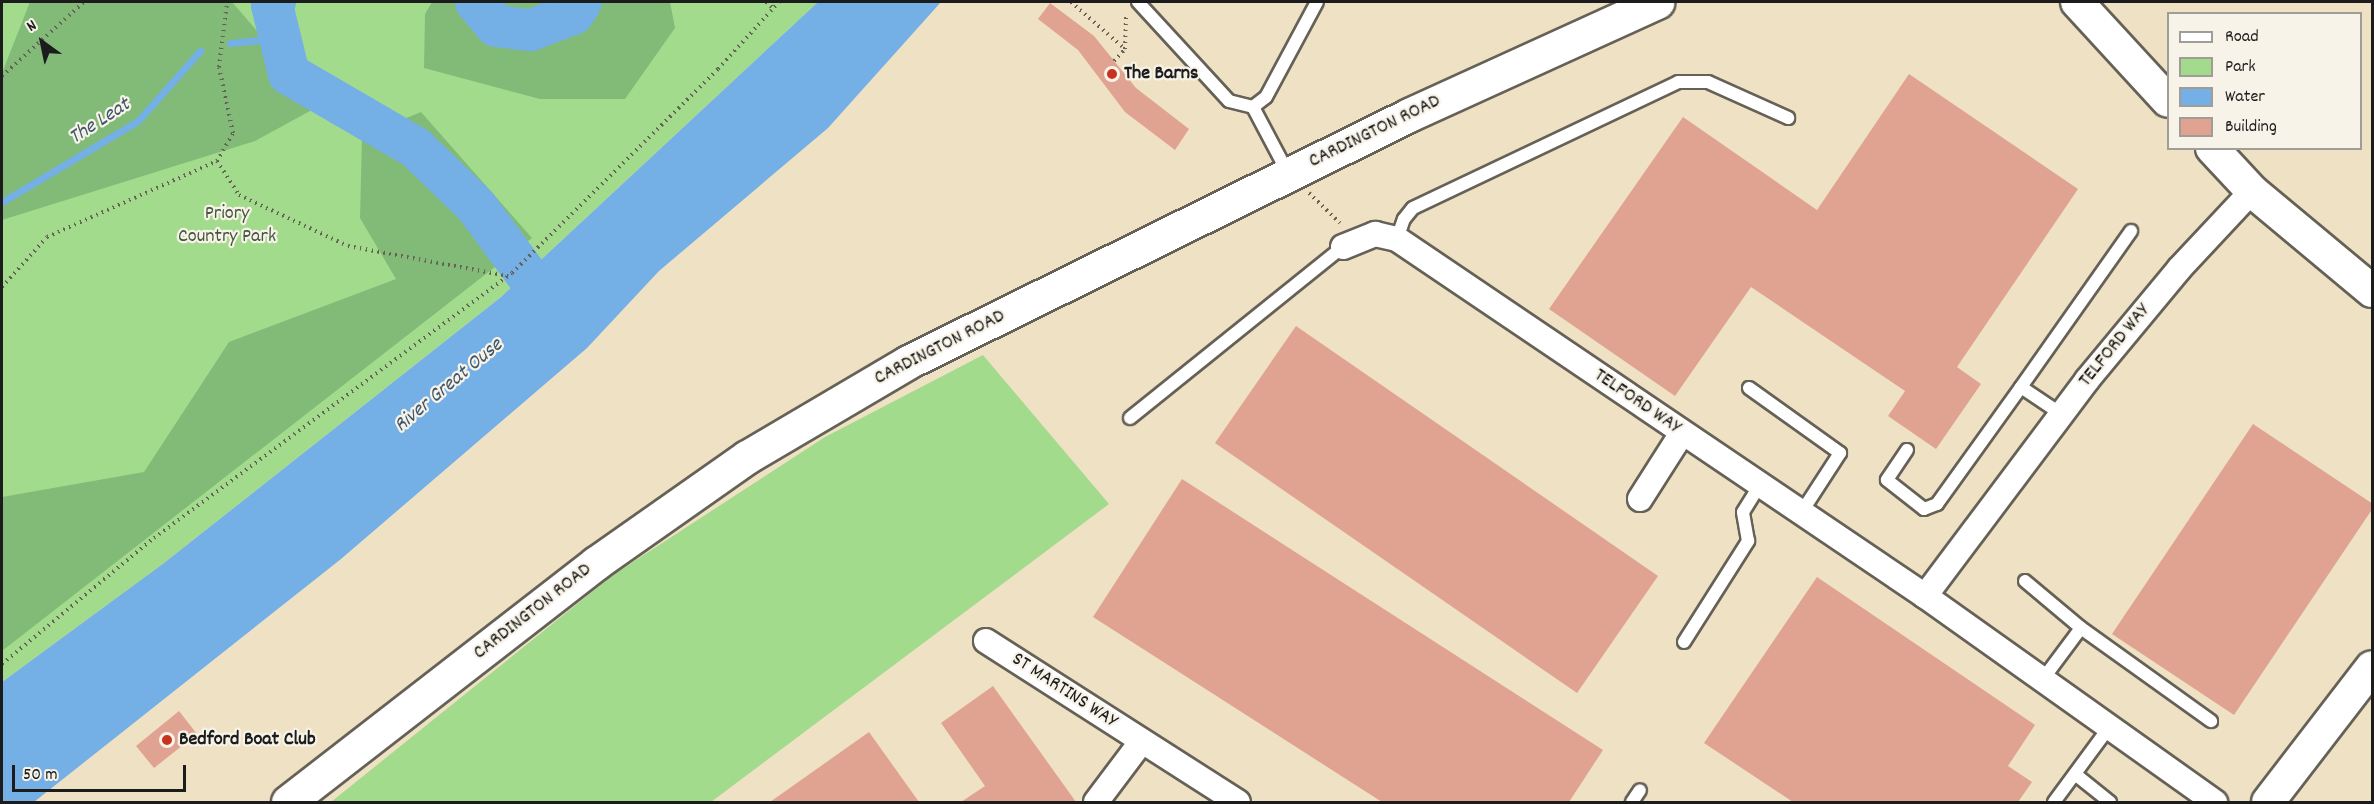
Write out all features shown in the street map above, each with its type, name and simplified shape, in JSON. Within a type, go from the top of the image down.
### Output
[{"type":"main road","name":"CARDINGTON ROAD","points":[[288,802],[596,563],[747,457],[908,362],[1288,174],[1657,2]]},
{"type":"street","points":[[2077,2],[2167,99]]},
{"type":"street","points":[[2214,150],[2252,191],[2373,291]]},
{"type":"street","name":"TELFORD WAY","points":[[1925,596],[2061,414],[2179,269],[2252,191]]},
{"type":"street","points":[[1350,243],[1375,234],[1397,238]]},
{"type":"street","name":"TELFORD WAY","points":[[1397,238],[1925,596],[2215,802]]},
{"type":"street","points":[[1640,499],[1682,433]]},
{"type":"street","name":"ST MARTINS WAY","points":[[986,641],[1238,802]]},
{"type":"street","points":[[2268,802],[2373,667]]},
{"type":"street","points":[[1096,802],[1142,741]]},
{"type":"lane","points":[[1138,2],[1229,101],[1253,107],[1288,174]]},
{"type":"lane","points":[[1253,107],[1266,97],[1317,2]]},
{"type":"lane","points":[[1397,238],[1404,219],[1413,208],[1678,82],[1708,82],[1788,118]]},
{"type":"lane","points":[[1907,450],[1887,480],[1924,509],[1937,504],[2131,231]]},
{"type":"lane","points":[[1130,418],[1350,243]]},
{"type":"lane","points":[[2021,387],[2061,414]]},
{"type":"lane","points":[[1749,388],[1840,453],[1801,513]]},
{"type":"lane","points":[[1684,642],[1748,541],[1743,512],[1760,485]]},
{"type":"lane","points":[[2025,581],[2082,628],[2211,721]]},
{"type":"lane","points":[[2043,679],[2082,628]]},
{"type":"lane","points":[[2054,802],[2110,726]]},
{"type":"lane","points":[[2075,774],[2110,802]]},
{"type":"lane","points":[[1632,802],[1640,790]]},
{"type":"path","points":[[2,76],[84,2]]},
{"type":"path","points":[[2,287],[48,237],[217,161],[233,133],[219,67],[227,2]]},
{"type":"path","points":[[766,2],[773,8]]},
{"type":"path","points":[[2,664],[154,538],[510,275],[718,69],[779,2]]},
{"type":"path","points":[[1071,2],[1125,49]]},
{"type":"path","points":[[1114,61],[1125,49],[1126,2]]},
{"type":"path","points":[[217,161],[239,195],[348,246],[510,275]]},
{"type":"path","points":[[1288,174],[1350,243]]},
{"type":"green space","name":"Priory Country Park","points":[[2,2],[818,2],[501,297],[164,563],[2,682]]},
{"type":"green space","points":[[30,2],[232,2],[321,105],[255,141],[2,220],[2,73]]},
{"type":"green space","points":[[432,2],[670,2],[675,28],[625,99],[540,99],[424,68],[425,14]]},
{"type":"green space","points":[[421,112],[532,238],[2,651],[2,497],[144,472],[229,342],[396,279],[360,218],[362,136]]},
{"type":"green space","points":[[983,355],[1109,504],[711,802],[331,802],[613,575],[825,437]]},
{"type":"water","name":"River Great Ouse","points":[[818,2],[941,2],[828,128],[659,271],[587,348],[341,559],[34,802],[2,802],[2,682],[164,563],[501,297]]},
{"type":"building","name":"The Barns","points":[[1050,3],[1094,36],[1136,88],[1189,129],[1175,150],[1125,112],[1078,50],[1038,19]]},
{"type":"building","points":[[1909,74],[2078,189],[1957,367],[1981,384],[1936,449],[1888,416],[1905,391],[1751,287],[1675,396],[1549,309],[1683,117],[1817,210]]},
{"type":"building","points":[[1296,326],[1658,576],[1577,693],[1215,443]]},
{"type":"building","points":[[2253,424],[2373,504],[2373,508],[2234,715],[2112,634]]},
{"type":"building","points":[[1182,479],[1603,750],[1569,802],[1382,802],[1093,617]]},
{"type":"building","points":[[1817,577],[2035,725],[2008,766],[2032,782],[2018,802],[1793,802],[1704,743]]},
{"type":"building","points":[[993,686],[1076,802],[961,802],[985,786],[941,723]]},
{"type":"building","name":"Bedford Boat Club","points":[[179,711],[197,734],[154,768],[136,746]]},
{"type":"building","points":[[869,732],[919,802],[770,802]]},
{"type":"waterway","points":[[275,2],[272,5],[289,74],[416,148],[476,206],[546,301]]},
{"type":"waterway","points":[[476,2],[496,26],[531,30],[573,14],[581,2]]},
{"type":"waterway","points":[[230,43],[281,38]]},
{"type":"waterway","name":"The Leat","points":[[2,202],[138,121],[200,51]]},
{"type":"place","name":"The Barns","points":[[1112,74]]},
{"type":"place","name":"Bedford Boat Club","points":[[167,740]]}]
